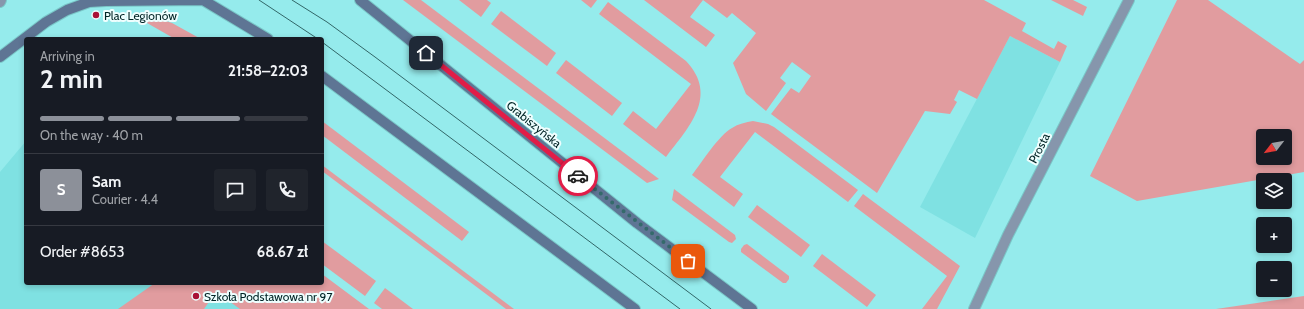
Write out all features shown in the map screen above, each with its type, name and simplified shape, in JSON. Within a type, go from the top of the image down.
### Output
[{"type":"main road","points":[[26,37],[46,22],[67,10],[82,4],[106,1],[203,0],[265,37]]},
{"type":"main road","name":"Grabiszyńska","points":[[360,0],[631,218],[752,309]]},
{"type":"main road","points":[[0,57],[24,39]]},
{"type":"main road","points":[[324,77],[635,309]]},
{"type":"street","name":"Prosta","points":[[974,309],[1008,235],[1129,0]]},
{"type":"shaded area","points":[[403,0],[421,0],[659,179],[647,183]]},
{"type":"shaded area","points":[[459,0],[487,0],[491,3],[481,17]]},
{"type":"shaded area","points":[[581,0],[597,0],[591,8]]},
{"type":"shaded area","points":[[644,0],[703,0],[690,17],[715,35],[706,47]]},
{"type":"shaded area","points":[[703,0],[984,0],[1026,23],[1022,31],[1054,49],[1058,41],[1067,46],[1060,62],[1010,36],[977,99],[959,90],[954,100],[957,102],[950,114],[925,111],[877,193],[771,114],[791,88],[799,93],[811,76],[792,62],[780,78],[786,83],[766,111],[746,94],[733,63],[756,33],[732,13],[727,18]]},
{"type":"shaded area","points":[[1051,0],[1073,0],[1087,7],[1083,16]]},
{"type":"shaded area","points":[[1177,0],[1208,0],[1300,64],[1304,60],[1304,172],[1292,174],[1256,173],[1256,180],[1137,201],[1090,176]]},
{"type":"shaded area","points":[[608,2],[686,61],[696,74],[700,87],[700,99],[697,111],[691,123],[666,157],[623,124],[633,111],[656,129],[691,84],[599,14]]},
{"type":"shaded area","points":[[501,11],[556,53],[547,66],[491,24]]},
{"type":"shaded area","points":[[151,16],[172,23],[197,37],[172,37],[147,23]]},
{"type":"shaded area","points":[[1010,36],[1060,62],[975,238],[920,207]]},
{"type":"shaded area","points":[[566,60],[622,103],[612,116],[556,73]]},
{"type":"shaded area","points":[[753,121],[768,124],[774,127],[858,190],[848,202],[755,132],[720,177],[743,194],[734,207],[692,175],[727,131],[739,124]]},
{"type":"shaded area","points":[[324,123],[469,232],[462,241],[324,137]]},
{"type":"shaded area","points":[[24,143],[24,285],[241,285],[273,309],[0,309],[0,172]]},
{"type":"shaded area","points":[[324,166],[514,309],[506,309],[324,172]]},
{"type":"shaded area","points":[[674,189],[735,235],[736,239],[732,243],[729,242],[672,200]]},
{"type":"shaded area","points":[[863,194],[960,266],[937,309],[922,309],[947,276],[854,206]]},
{"type":"shaded area","points":[[757,205],[810,245],[801,257],[748,217]]},
{"type":"shaded area","points":[[324,242],[376,281],[365,296],[324,265]]},
{"type":"shaded area","points":[[747,244],[789,276],[786,283],[783,283],[741,252],[744,245]]},
{"type":"shaded area","points":[[822,254],[876,295],[867,307],[813,266]]},
{"type":"shaded area","points":[[324,275],[369,309],[240,309],[216,292],[204,309],[118,309],[152,285],[324,285]]},
{"type":"shaded area","points":[[385,288],[413,309],[382,309],[374,303]]},
{"type":"shaded area","points":[[1304,296],[1304,309],[1216,309]]},
{"type":"tram line","points":[[259,0],[315,37]]},
{"type":"tram line","points":[[292,0],[327,22],[375,57],[711,309]]},
{"type":"tram line","points":[[324,43],[680,309]]},
{"type":"way so far","points":[[578,176],[688,261]]},
{"type":"place","name":"Plac Legionów","points":[[96,15]]},
{"type":"place","name":"Szkoła Podstawowa nr 97","points":[[196,296]]},
{"type":"route","points":[[426,53],[578,176]]}]
